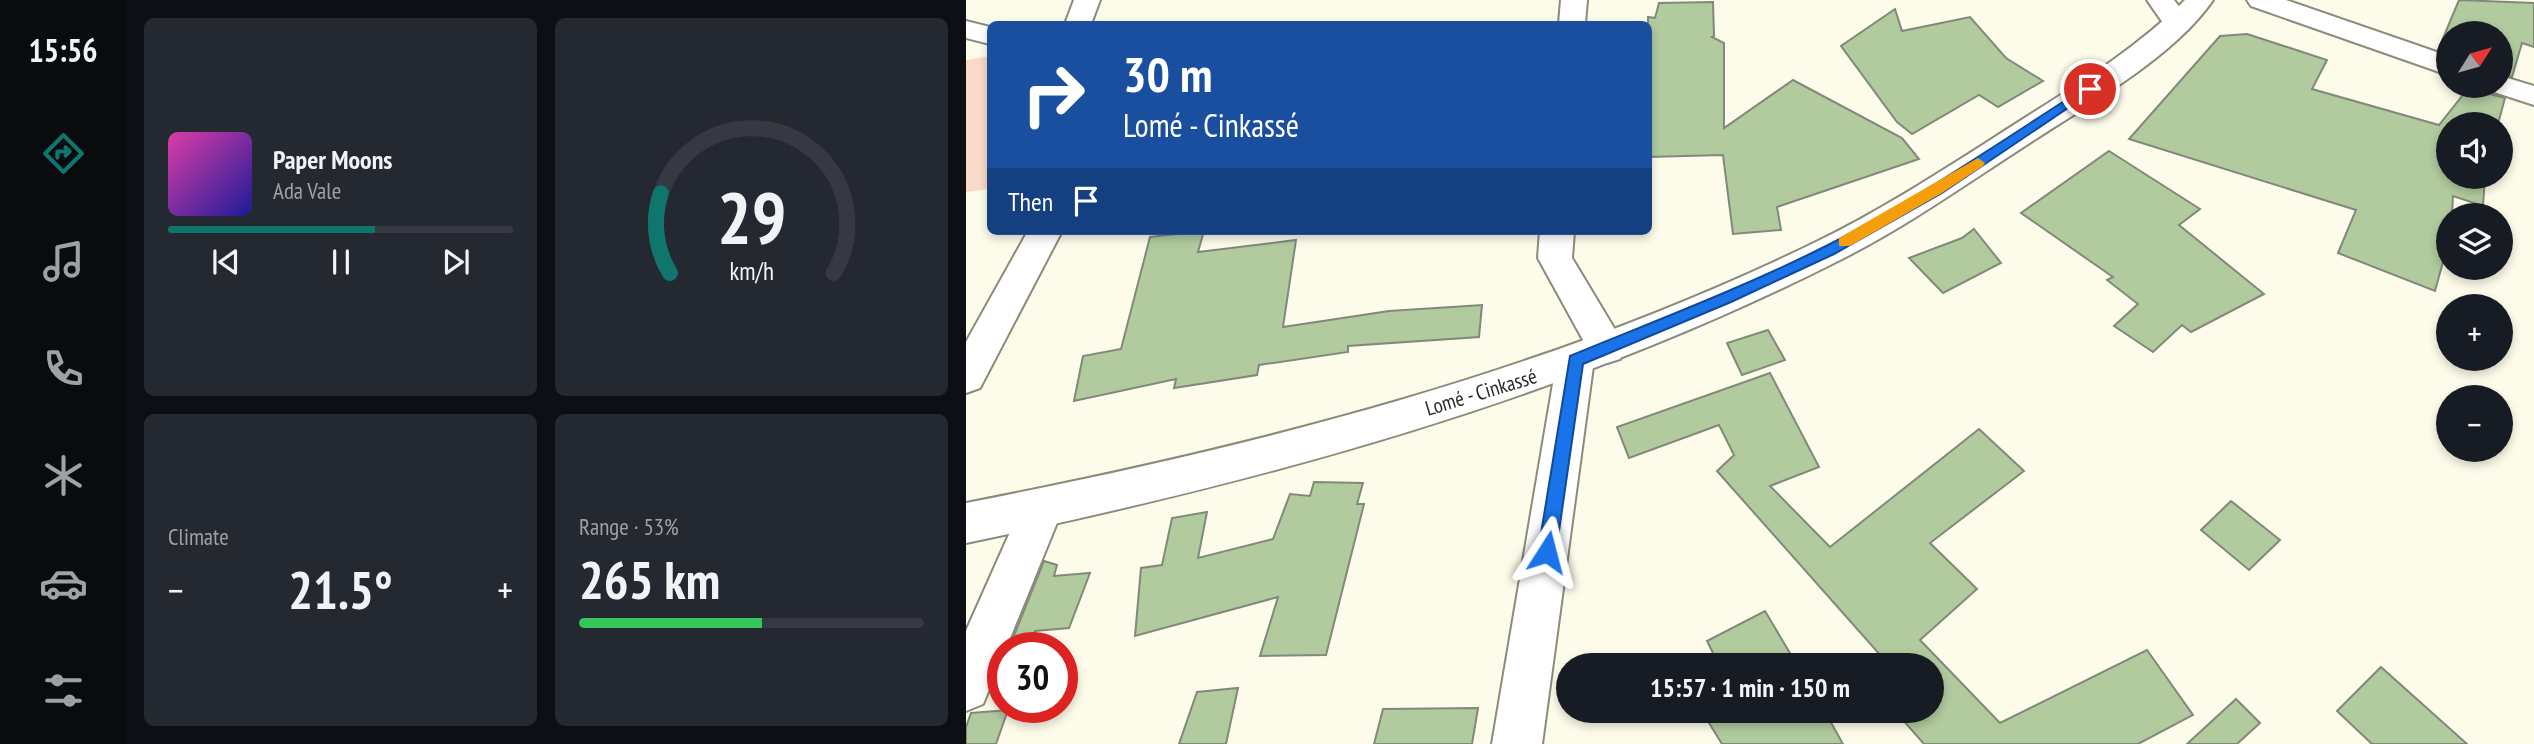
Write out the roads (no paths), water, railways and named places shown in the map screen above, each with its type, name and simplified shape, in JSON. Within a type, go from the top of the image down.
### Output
[{"type":"main road","points":[[1079,21],[1087,0]]},
{"type":"main road","points":[[1572,21],[1574,0]]},
{"type":"main road","points":[[2260,0],[2436,62]]},
{"type":"main road","name":"Lomé - Cinkassé","points":[[966,523],[1155,485],[1269,456],[1592,354],[1829,251],[1937,190],[2134,60],[2179,8]]},
{"type":"main road","points":[[966,29],[987,35]]},
{"type":"main road","points":[[966,58],[987,54]]},
{"type":"main road","points":[[2513,89],[2534,96]]},
{"type":"main road","points":[[966,377],[1043,235]]},
{"type":"main road","points":[[1517,744],[1592,354],[1555,258],[1557,235]]},
{"type":"main road","points":[[966,687],[1042,508]]}]
